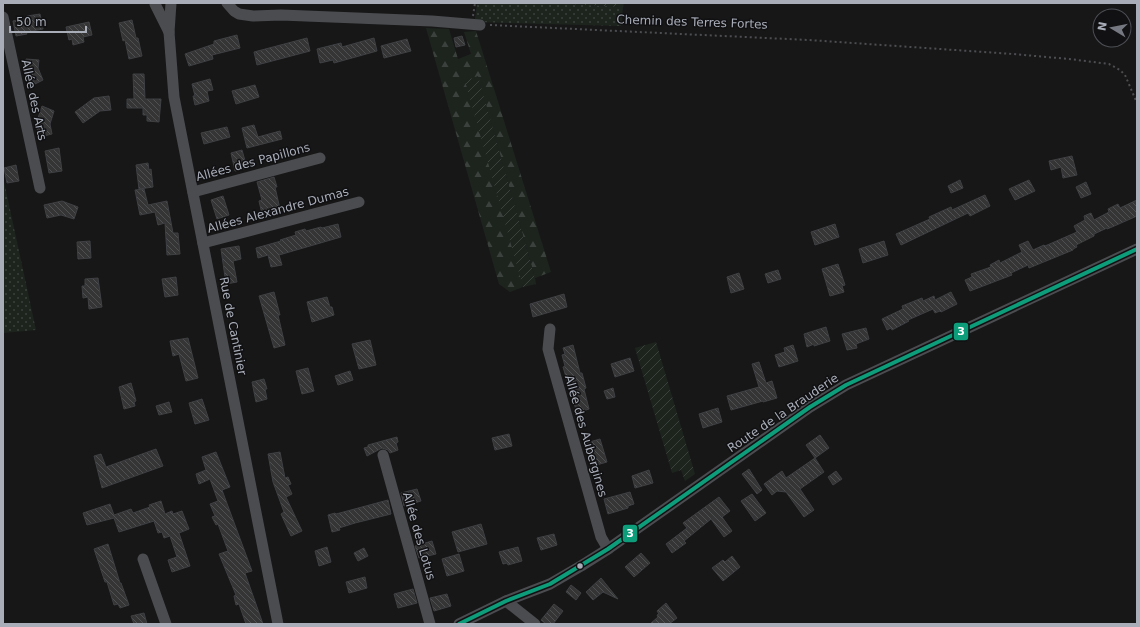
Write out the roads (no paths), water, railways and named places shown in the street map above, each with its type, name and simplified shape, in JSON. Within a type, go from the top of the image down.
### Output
[{"type":"street","name":"Rue de Cantinier","points":[[157,3],[169,32]]},
{"type":"street","name":"Rue de Cantinier","points":[[171,3],[169,32],[174,97],[278,624]]},
{"type":"street","points":[[227,3],[239,14],[253,16],[281,15],[432,21],[480,25]]},
{"type":"street","name":"Allée des Arts","points":[[3,17],[40,188]]},
{"type":"street","name":"Allées des Papillons","points":[[193,192],[320,158]]},
{"type":"street","name":"Allées Alexandre Dumas","points":[[203,244],[359,202]]},
{"type":"street","name":"Route de la Brauderie","points":[[459,624],[506,601],[550,584],[581,566],[608,549],[810,407],[846,385],[1137,249]]},
{"type":"street","name":"Allée des Aubergines","points":[[550,329],[548,349],[601,537],[608,549]]},
{"type":"street","name":"Allée des Lotus","points":[[383,456],[430,624]]},
{"type":"street","points":[[143,559],[166,624]]},
{"type":"street","points":[[506,601],[535,624]]}]
